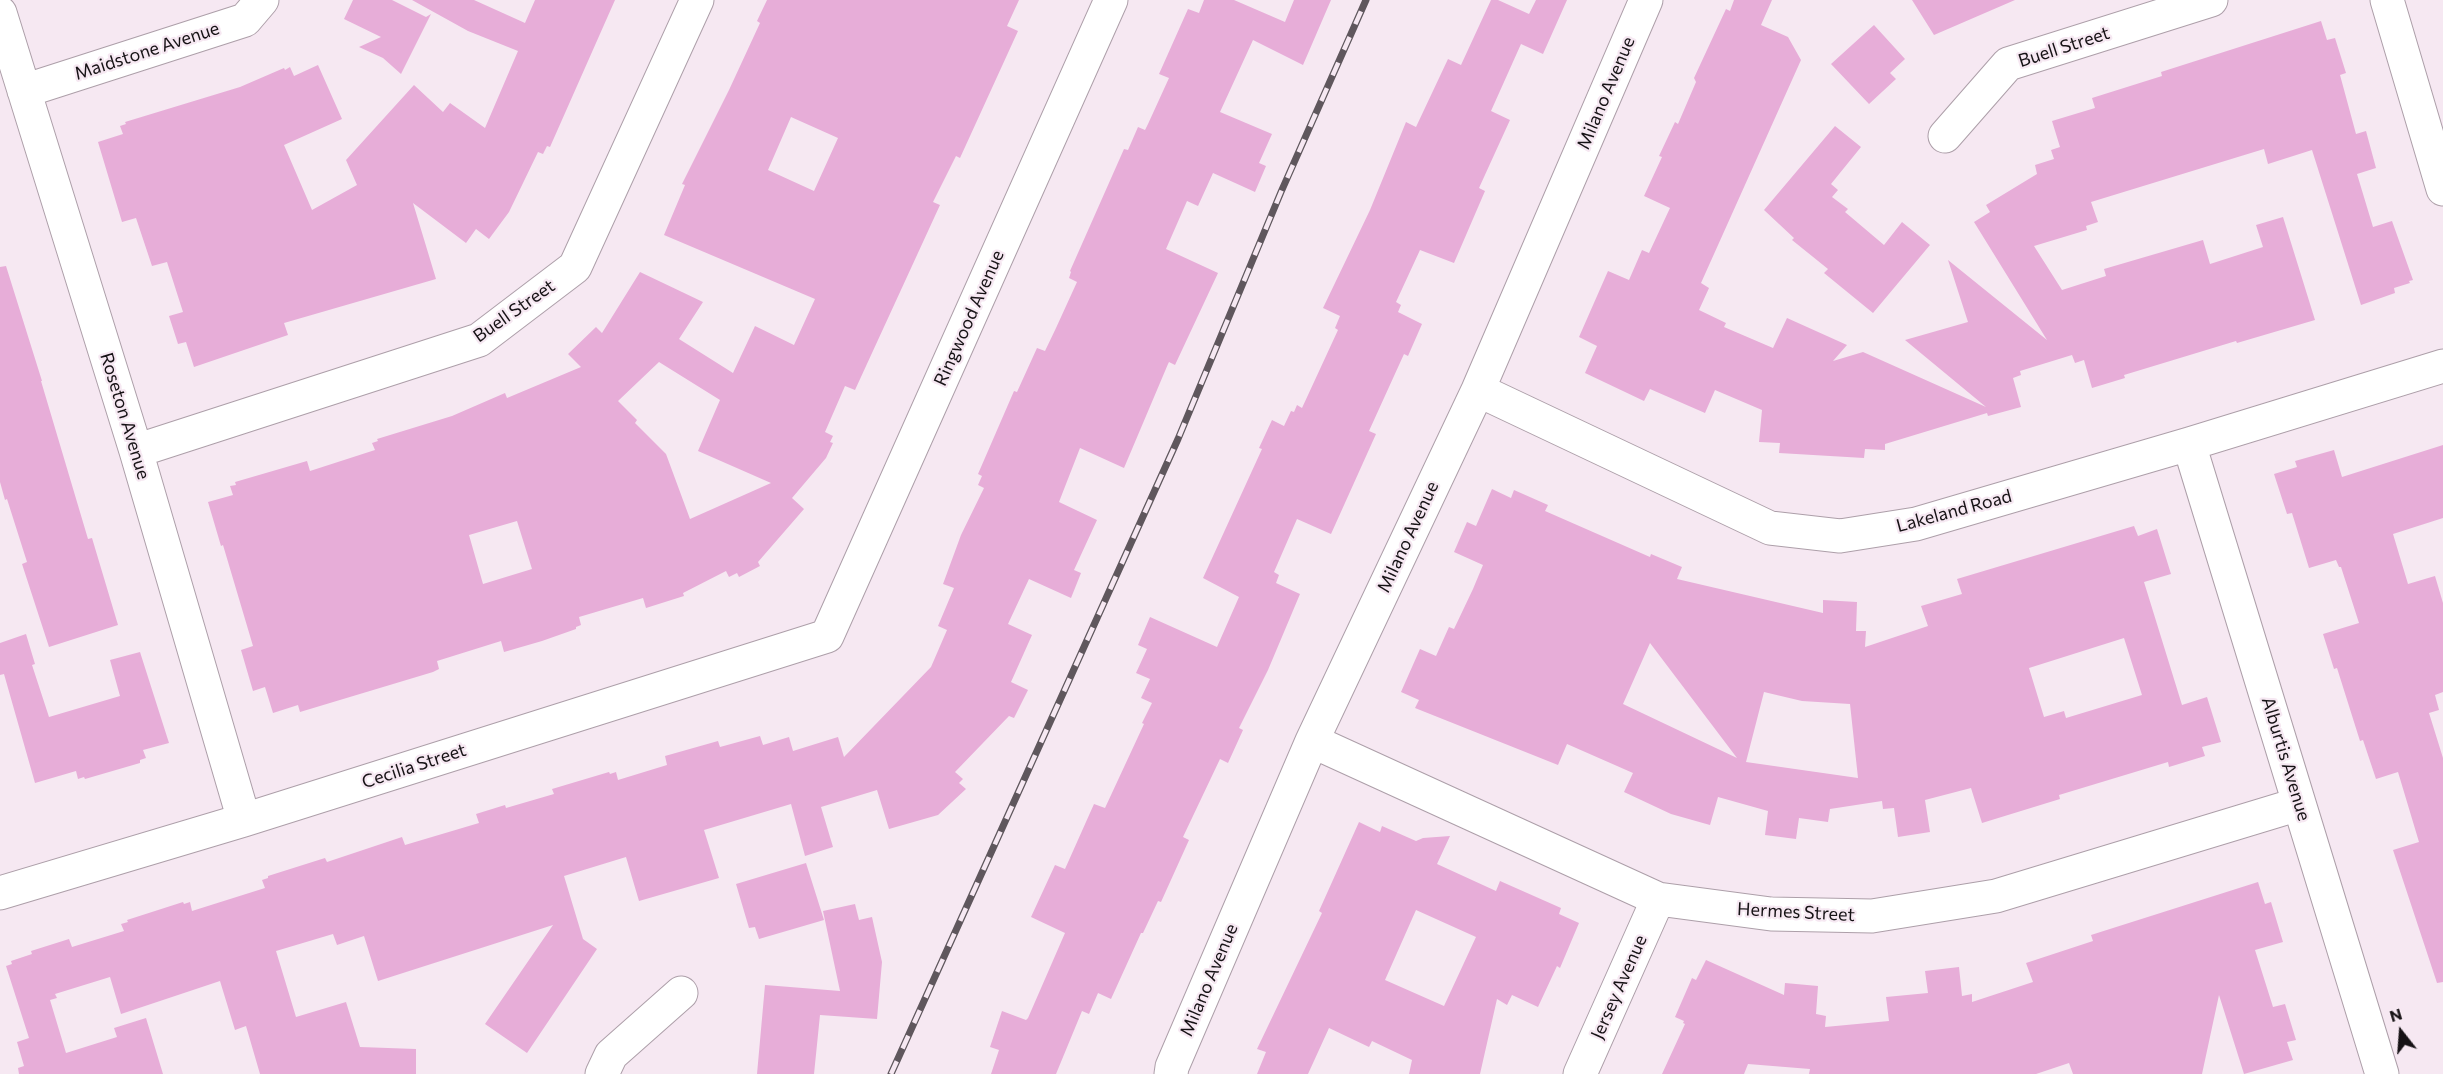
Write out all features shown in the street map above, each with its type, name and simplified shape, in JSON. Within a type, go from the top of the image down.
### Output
[{"type":"street","name":"Maidstone Avenue","points":[[24,91],[245,20],[262,0]]},
{"type":"street","name":"Buell Street","points":[[136,451],[479,340],[575,267],[697,0]]},
{"type":"street","name":"Ringwood Avenue","points":[[827,636],[1111,0]]},
{"type":"street","name":"Milano Avenue","points":[[1171,1074],[1172,1067],[1312,741],[1478,390],[1646,0]]},
{"type":"street","name":"Buell Street","points":[[1945,136],[2008,64],[2211,0]]},
{"type":"street","points":[[2387,0],[2443,189]]},
{"type":"street","name":"Roseton Avenue","points":[[0,13],[136,451],[244,820]]},
{"type":"street","name":"Lakeland Road","points":[[1478,390],[1770,528],[1840,536],[1916,524],[2443,366]]},
{"type":"street","name":"Alburtis Avenue","points":[[2189,444],[2382,1074]]},
{"type":"street","name":"Cecilia Street","points":[[0,892],[244,820],[827,636]]},
{"type":"street","name":"Hermes Street","points":[[1312,741],[1658,899],[1771,914],[1872,916],[1996,896],[2299,804]]},
{"type":"street","name":"Jersey Avenue","points":[[1580,1074],[1658,899]]},
{"type":"street","points":[[602,1074],[611,1055],[681,993]]},
{"type":"building","points":[[353,0],[392,0],[426,17],[431,14],[401,74],[383,58],[359,47],[381,37],[344,19]]},
{"type":"building","points":[[412,0],[474,0],[525,23],[535,0],[615,0],[550,147],[547,146],[543,154],[538,152],[509,212],[489,239],[476,229],[466,243],[413,203],[436,279],[284,323],[288,335],[194,367],[186,342],[178,344],[169,316],[183,312],[167,262],[152,266],[136,218],[122,222],[98,142],[123,134],[120,126],[126,124],[125,122],[240,87],[284,68],[285,70],[290,67],[294,76],[318,65],[342,119],[284,145],[312,210],[357,185],[346,160],[414,85],[443,112],[450,103],[485,128],[518,51],[468,31]]},
{"type":"building","points":[[767,0],[1019,0],[1007,26],[1018,31],[960,158],[956,156],[933,202],[940,205],[855,390],[845,386],[825,432],[833,436],[830,442],[833,443],[826,458],[792,498],[804,509],[758,562],[760,566],[739,577],[737,573],[729,577],[726,571],[683,593],[684,596],[646,608],[643,598],[579,617],[581,625],[576,629],[542,641],[504,652],[501,641],[437,661],[439,669],[433,672],[300,712],[298,705],[273,713],[265,687],[253,691],[241,650],[253,646],[208,502],[233,495],[230,486],[236,485],[235,482],[307,461],[310,471],[375,450],[372,443],[378,441],[377,439],[452,416],[505,393],[507,398],[581,367],[568,354],[596,327],[602,333],[640,272],[703,302],[679,339],[733,373],[755,326],[794,345],[815,299],[664,235],[685,185],[682,184],[760,23],[757,21]],"holes":[[[791,117],[838,138],[814,191],[768,170]],[[659,362],[720,400],[698,451],[771,483],[690,519],[666,454],[635,423],[637,420],[618,401]],[[517,521],[532,569],[483,584],[469,535]]]},
{"type":"building","points":[[1204,0],[1234,0],[1285,22],[1294,0],[1331,0],[1303,65],[1253,40],[1220,112],[1272,134],[1259,163],[1266,166],[1255,192],[1213,173],[1198,206],[1187,201],[1166,249],[1218,273],[1175,365],[1169,362],[1168,364],[1124,468],[1080,448],[1059,502],[1097,520],[1074,570],[1081,573],[1071,598],[1029,579],[1008,624],[1032,635],[1011,682],[1028,690],[1014,718],[1009,716],[955,772],[963,779],[959,783],[966,789],[938,815],[889,829],[877,790],[821,807],[833,847],[805,856],[791,804],[704,830],[719,878],[639,901],[626,857],[564,876],[583,939],[597,949],[527,1053],[485,1024],[553,925],[378,981],[364,936],[337,945],[333,934],[276,951],[296,1017],[346,1002],[360,1047],[416,1049],[416,1074],[260,1074],[246,1026],[235,1030],[220,981],[121,1014],[110,977],[55,994],[57,998],[50,1000],[66,1053],[117,1037],[114,1028],[146,1018],[163,1074],[19,1074],[18,1068],[24,1066],[17,1042],[29,1038],[6,966],[12,964],[11,961],[32,954],[31,951],[69,939],[72,947],[124,931],[121,924],[128,922],[127,920],[183,902],[184,904],[190,902],[192,911],[265,888],[262,880],[268,876],[325,858],[327,862],[402,837],[405,845],[479,823],[476,814],[554,794],[552,789],[609,772],[610,774],[616,772],[618,780],[667,765],[665,756],[718,741],[720,747],[760,736],[763,745],[789,737],[793,751],[838,737],[844,757],[931,667],[947,630],[938,626],[954,588],[943,584],[961,535],[984,488],[978,485],[982,476],[978,474],[1014,391],[1017,392],[1037,348],[1045,351],[1077,282],[1069,278],[1070,271],[1124,149],[1128,150],[1138,127],[1145,130],[1169,78],[1159,74],[1188,9],[1199,13]]},
{"type":"building","points":[[1491,0],[1498,0],[1529,14],[1536,0],[1567,0],[1543,54],[1521,44],[1491,111],[1510,120],[1479,188],[1485,191],[1454,263],[1420,250],[1396,302],[1401,305],[1398,312],[1422,324],[1408,356],[1404,354],[1369,431],[1376,434],[1331,534],[1297,519],[1274,572],[1279,575],[1276,583],[1300,594],[1268,670],[1239,728],[1243,730],[1228,763],[1220,759],[1183,837],[1189,840],[1161,902],[1158,901],[1141,933],[1111,999],[1098,993],[1089,1014],[1082,1011],[1056,1074],[991,1074],[999,1050],[990,1047],[1002,1011],[1026,1020],[1028,1018],[1065,933],[1031,917],[1055,865],[1065,869],[1094,804],[1105,808],[1152,703],[1141,698],[1150,679],[1136,673],[1147,649],[1138,645],[1150,617],[1217,647],[1239,597],[1203,578],[1262,449],[1259,448],[1272,420],[1284,426],[1291,411],[1294,412],[1297,405],[1302,408],[1338,330],[1335,328],[1340,316],[1323,308],[1370,210],[1406,122],[1416,127],[1448,59],[1461,65]]},
{"type":"building","points":[[1734,0],[1772,0],[1761,25],[1788,37],[1801,60],[1701,283],[1709,288],[1699,310],[1726,323],[1724,327],[1773,348],[1787,318],[1847,345],[1833,361],[1863,352],[1986,407],[1905,340],[1968,322],[1948,260],[2047,340],[1974,222],[1990,212],[1986,205],[2037,174],[2035,165],[2054,159],[2051,150],[2060,147],[2052,121],[2095,108],[2092,98],[2162,76],[2161,72],[2321,21],[2327,40],[2335,38],[2346,73],[2340,75],[2356,134],[2366,131],[2376,168],[2357,174],[2373,227],[2392,221],[2413,280],[2394,288],[2395,293],[2361,305],[2312,150],[2268,164],[2264,149],[2091,202],[2098,222],[2086,226],[2087,230],[2034,246],[2062,290],[2106,276],[2104,269],[2203,240],[2210,264],[2263,247],[2256,225],[2283,217],[2315,320],[2124,375],[2125,378],[2092,388],[2084,360],[2075,363],[2072,355],[2020,371],[2021,375],[2013,378],[2021,407],[1988,416],[1987,413],[1885,444],[1885,450],[1865,449],[1864,458],[1779,453],[1780,443],[1759,442],[1762,410],[1715,390],[1705,413],[1650,389],[1644,401],[1585,373],[1597,346],[1579,337],[1608,271],[1629,280],[1642,250],[1649,253],[1670,208],[1644,196],[1662,157],[1659,156],[1675,122],[1678,124],[1696,82],[1694,78],[1726,9],[1730,11]]},
{"type":"building","points":[[1912,0],[2015,0],[1934,35]]},
{"type":"building","points":[[1874,25],[1905,59],[1890,73],[1896,79],[1869,104],[1831,64]]},
{"type":"building","points":[[1835,126],[1861,147],[1831,184],[1838,190],[1832,197],[1848,209],[1845,212],[1884,245],[1902,222],[1930,245],[1873,313],[1824,273],[1828,269],[1792,240],[1794,238],[1764,210]]},
{"type":"building","points":[[6,266],[88,539],[92,538],[118,625],[49,647],[22,564],[27,562],[0,482],[0,267]]},
{"type":"building","points":[[2443,445],[2443,518],[2393,534],[2408,584],[2435,576],[2443,603],[2443,692],[2435,695],[2439,710],[2429,713],[2443,758],[2443,982],[2437,983],[2393,850],[2419,842],[2398,772],[2376,779],[2363,740],[2360,741],[2337,668],[2334,669],[2323,634],[2359,623],[2341,567],[2336,560],[2309,568],[2292,513],[2287,514],[2274,474],[2297,467],[2295,461],[2334,450],[2342,477]]},
{"type":"building","points":[[1492,489],[1511,498],[1514,490],[1548,505],[1545,511],[1650,557],[1651,554],[1682,567],[1677,579],[1823,613],[1823,600],[1857,602],[1856,631],[1866,631],[1865,647],[1928,626],[1921,606],[1962,594],[1957,579],[2134,526],[2138,536],[2157,529],[2171,574],[2144,582],[2182,705],[2207,697],[2221,742],[2202,747],[2205,756],[2169,767],[2168,762],[2059,795],[2060,799],[1982,823],[1971,788],[1925,800],[1930,832],[1898,837],[1894,808],[1883,809],[1882,801],[1830,809],[1828,822],[1799,818],[1796,839],[1765,835],[1768,811],[1718,797],[1710,825],[1671,814],[1624,792],[1633,773],[1567,744],[1558,765],[1415,708],[1419,700],[1401,692],[1420,649],[1436,656],[1449,627],[1454,629],[1473,589],[1483,565],[1454,552],[1467,522],[1476,526]],"holes":[[[2124,638],[2142,695],[2066,718],[2064,711],[2044,717],[2029,668]],[[1650,643],[1737,758],[1623,704]],[[1764,692],[1802,701],[1850,704],[1858,778],[1746,762]]]},
{"type":"building","points":[[26,634],[35,664],[32,665],[49,717],[120,696],[110,660],[140,652],[169,743],[143,750],[146,758],[140,760],[140,763],[85,779],[84,777],[78,779],[76,771],[35,783],[4,674],[0,675],[0,643]]},
{"type":"building","points":[[1359,822],[1380,832],[1382,826],[1416,841],[1423,838],[1450,836],[1437,864],[1496,891],[1500,881],[1561,908],[1559,914],[1579,923],[1560,968],[1557,966],[1538,1007],[1512,995],[1507,1005],[1497,999],[1480,1074],[1409,1074],[1412,1060],[1372,1041],[1369,1047],[1329,1028],[1308,1074],[1257,1074],[1266,1052],[1257,1049],[1322,913],[1319,911]],"holes":[[[1416,910],[1476,937],[1444,1006],[1385,980]]]},
{"type":"building","points":[[806,863],[824,920],[759,939],[755,927],[749,928],[736,884]]},
{"type":"building","points":[[2258,882],[2265,904],[2271,902],[2283,942],[2255,950],[2273,1007],[2285,1004],[2296,1040],[2287,1042],[2293,1060],[2244,1074],[2219,995],[2202,1074],[2073,1074],[2069,1063],[2036,1074],[1809,1074],[1810,1069],[1748,1064],[1744,1074],[1662,1074],[1685,1024],[1684,1021],[1675,1017],[1692,978],[1696,980],[1706,960],[1784,995],[1785,983],[1818,986],[1816,1014],[1826,1016],[1825,1027],[1889,1021],[1886,997],[1928,993],[1925,971],[1959,967],[1962,996],[1972,994],[1972,1002],[2033,982],[2026,963],[2093,941],[2091,935]]},
{"type":"building","points":[[855,904],[859,920],[872,917],[882,962],[877,1019],[820,1015],[814,1074],[757,1074],[765,985],[840,991],[823,911]]},
{"type":"railway","points":[[891,1074],[1178,439],[1281,192],[1366,0]]}]
